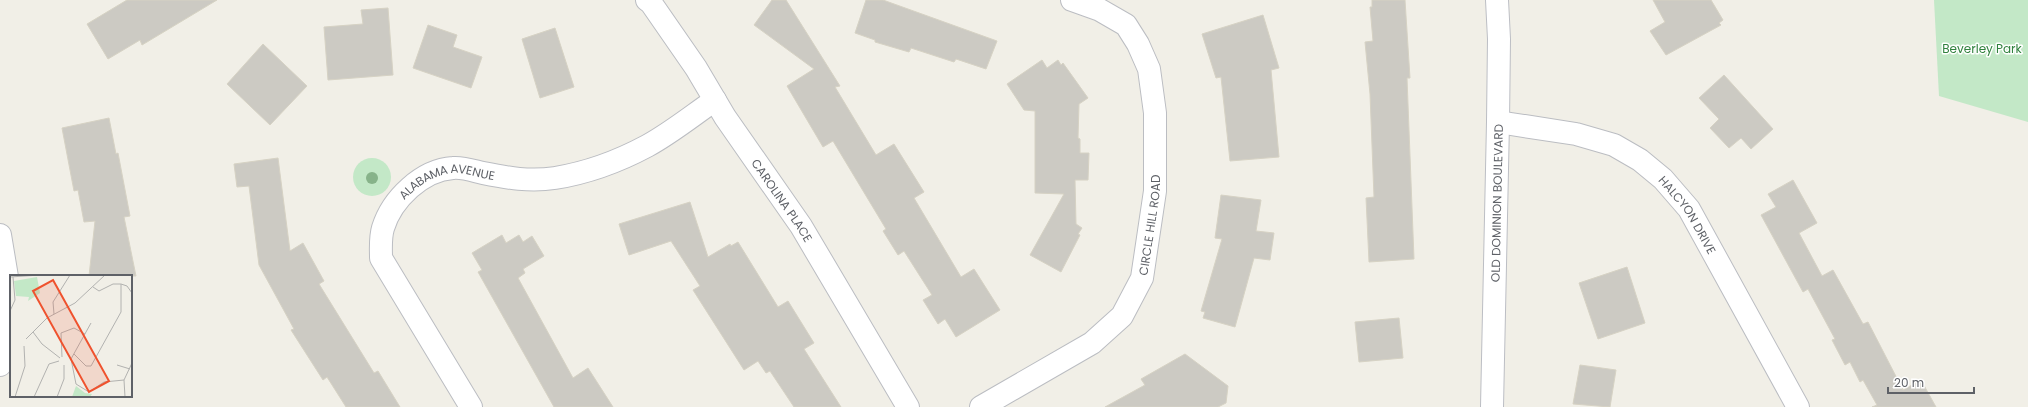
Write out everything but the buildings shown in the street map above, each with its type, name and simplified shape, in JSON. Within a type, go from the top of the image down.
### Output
[{"type":"street","name":"CAROLINA PLACE","points":[[647,0],[651,3],[801,226],[908,407]]},
{"type":"street","name":"CIRCLE HILL ROAD","points":[[981,407],[1092,343],[1122,316],[1142,278],[1155,191],[1155,113],[1149,69],[1138,44],[1126,25],[1100,10],[1072,0]]},
{"type":"street","name":"OLD DOMINION BOULEVARD","points":[[1492,407],[1500,39],[1497,0]]},
{"type":"street","name":"ALABAMA AVENUE","points":[[471,407],[381,258],[380,242],[384,227],[394,206],[408,190],[424,178],[439,171],[454,168],[521,180],[556,178],[618,160],[648,146],[715,100]]},
{"type":"street","name":"HALCYON DRIVE","points":[[1498,122],[1576,134],[1614,145],[1640,160],[1663,179],[1689,209],[1798,407]]},
{"type":"street","points":[[0,236],[8,283],[10,306]]},
{"type":"street","points":[[0,365],[6,348],[10,326]]},
{"type":"green space","name":"Beverley Park","points":[[1934,0],[2028,0],[2028,122],[1939,96]]},
{"type":"green space","points":[[372,158],[382,161],[388,167],[391,177],[388,187],[382,193],[372,196],[362,193],[356,187],[353,177],[356,167],[362,161]]}]
